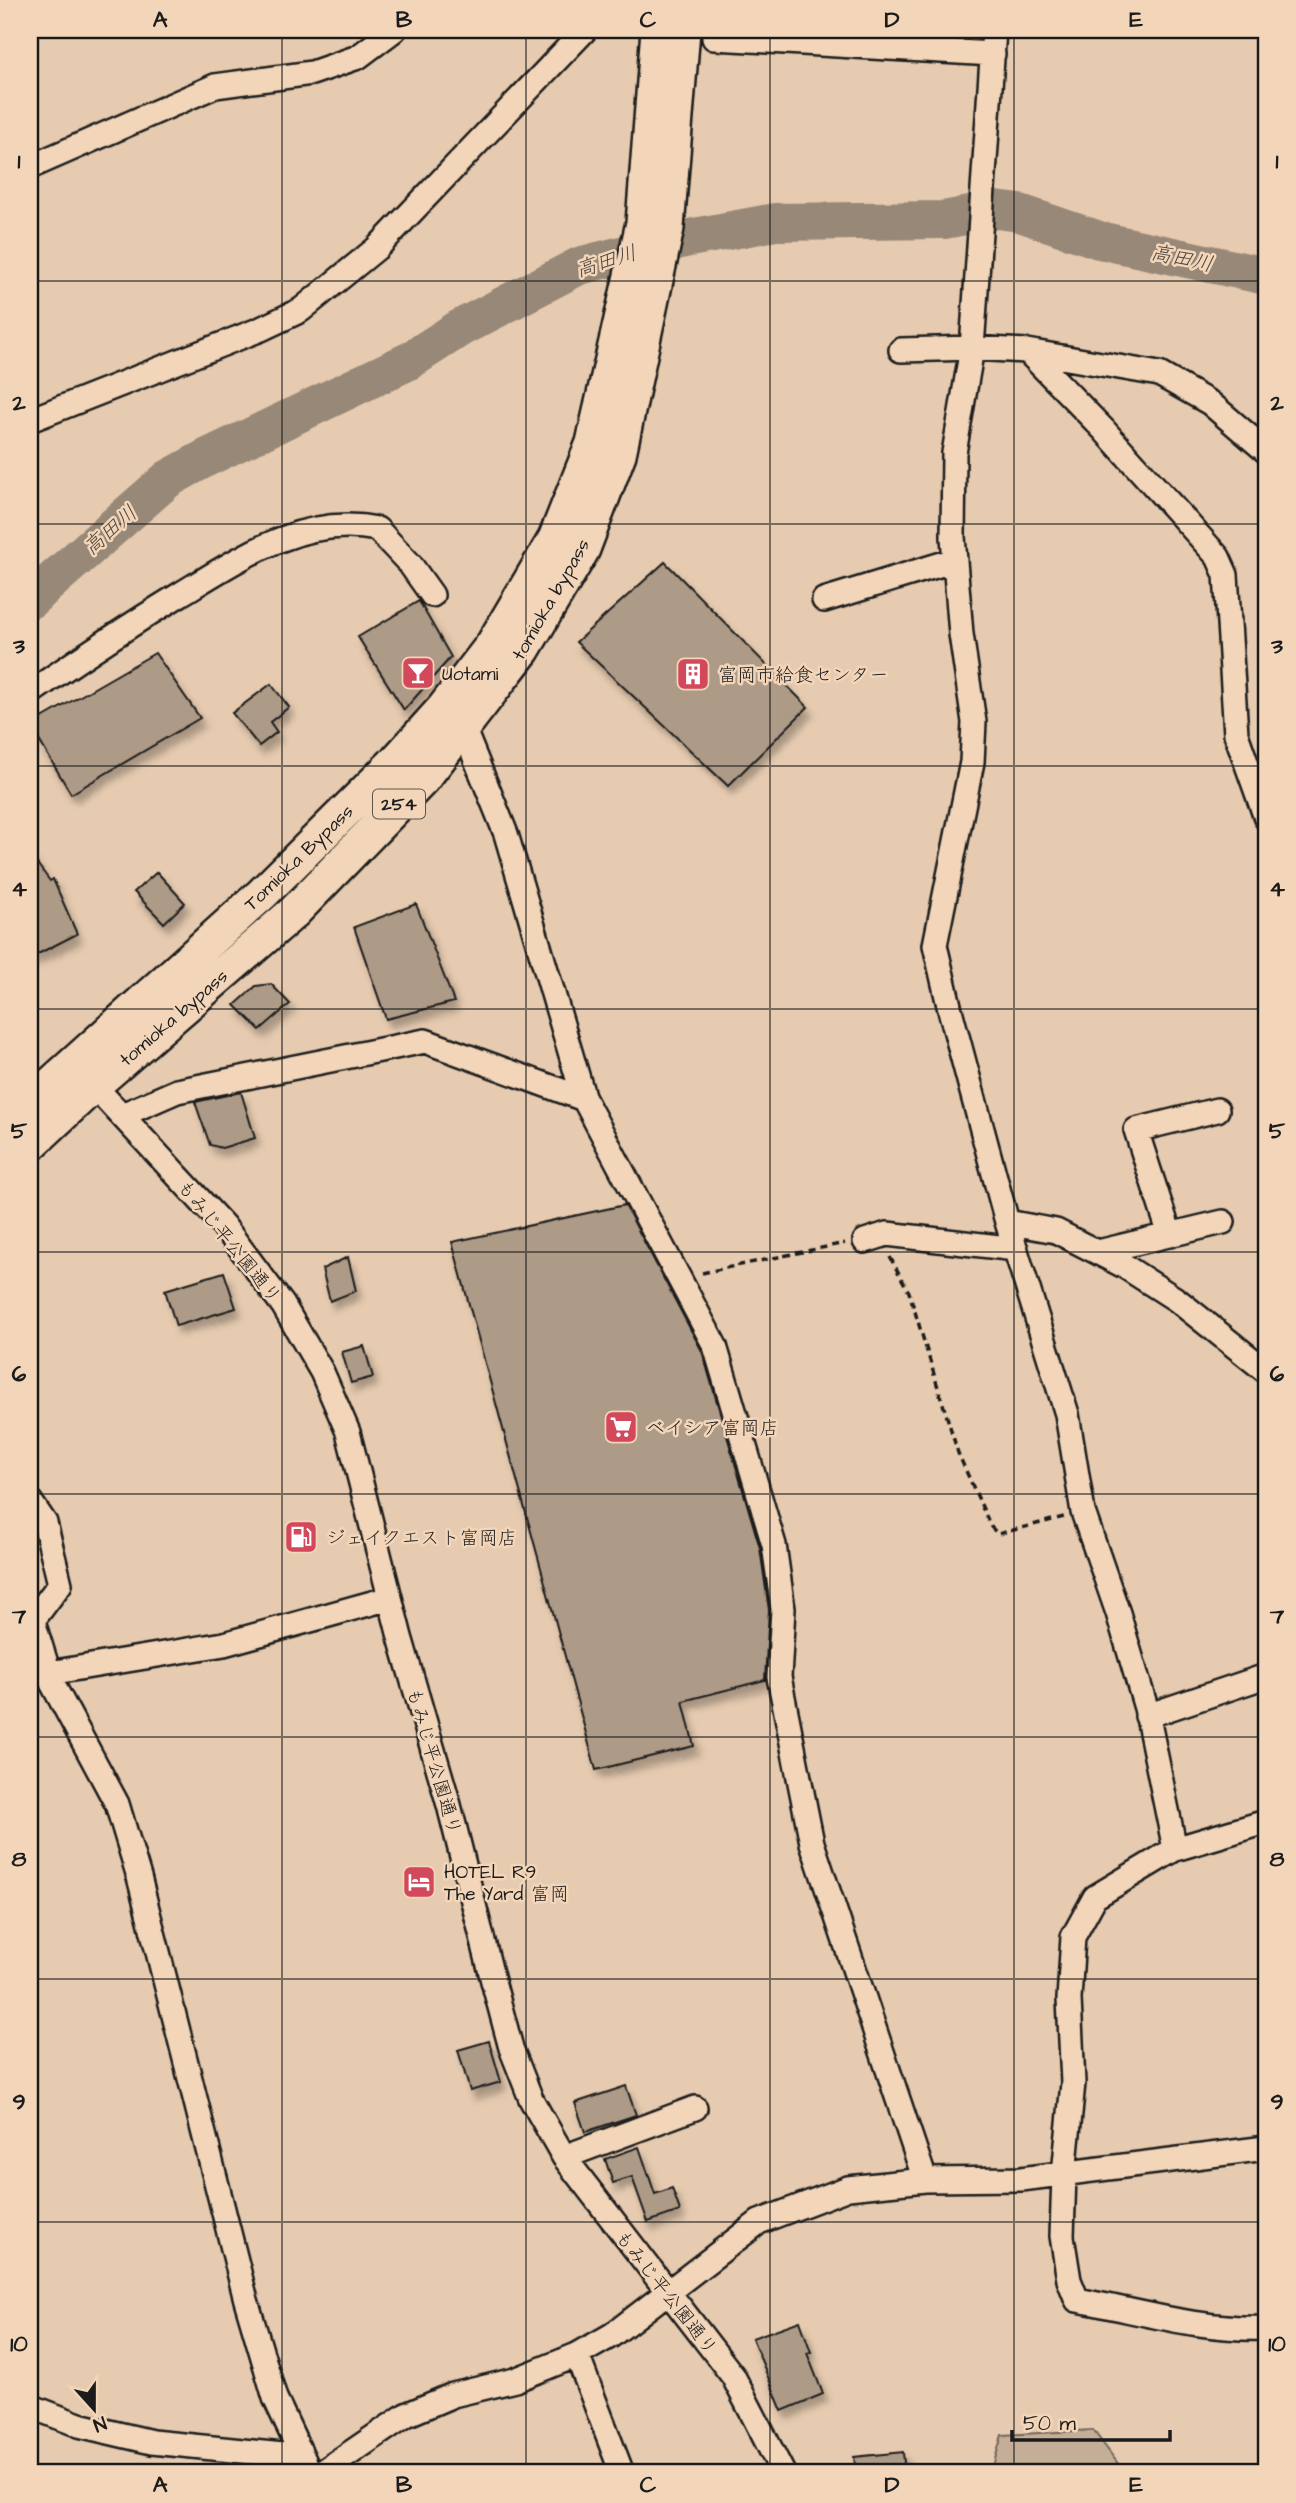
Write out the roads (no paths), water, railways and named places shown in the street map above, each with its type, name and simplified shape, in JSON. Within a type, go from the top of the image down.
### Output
[{"type":"highway","name":"tomioka bypass","points":[[30,1103],[83,1074],[294,912],[423,779],[464,730],[523,650],[583,549],[606,448],[667,228],[670,37]]},
{"type":"highway","name":"Tomioka Bypass","points":[[83,1074],[443,709],[493,644],[606,448]]},
{"type":"highway","name":"tomioka bypass","points":[[30,1145],[83,1074]]},
{"type":"street","points":[[30,167],[215,86],[312,73],[358,57],[394,30]]},
{"type":"street","points":[[30,420],[261,329],[300,310],[377,248],[585,30]]},
{"type":"street","points":[[714,30],[714,38],[993,54]]},
{"type":"street","points":[[994,30],[988,150],[972,339],[954,453],[955,560],[974,722],[972,762],[935,945],[1007,1222],[1067,1414],[1083,1512],[1118,1613],[1147,1716],[1175,1849]]},
{"type":"street","points":[[901,350],[972,339],[1158,374],[1209,403],[1266,451]]},
{"type":"street","points":[[1027,351],[1103,429],[1217,557],[1226,575],[1236,734],[1266,818]]},
{"type":"street","points":[[30,693],[99,643],[257,548],[287,536],[335,526],[377,529],[410,564],[432,595]]},
{"type":"street","points":[[824,600],[955,560]]},
{"type":"street","points":[[464,730],[506,834],[584,1100],[659,1244],[682,1278],[715,1346],[774,1545],[783,1609],[779,1677],[812,1843],[925,2180]]},
{"type":"street","points":[[122,1115],[177,1091],[425,1041],[584,1100]]},
{"type":"street","name":"もみじ平公園通り","points":[[83,1074],[223,1225],[283,1304],[322,1372],[348,1432],[390,1598],[449,1805],[511,2048],[531,2099],[551,2141],[733,2376],[783,2473]]},
{"type":"street","points":[[1170,1235],[1136,1129],[1217,1110]]},
{"type":"street","points":[[1007,1222],[1056,1231],[1098,1252],[1177,1300],[1266,1371]]},
{"type":"street","points":[[1098,1252],[1223,1222]]},
{"type":"street","points":[[865,1241],[887,1234],[1016,1249]]},
{"type":"street","points":[[30,1501],[45,1523],[60,1584],[32,1616],[49,1673],[64,1709],[89,1748],[117,1804],[139,1877],[246,2300],[275,2398],[297,2451],[310,2473]]},
{"type":"street","points":[[49,1673],[224,1644],[390,1598]]},
{"type":"street","points":[[1147,1716],[1266,1676]]},
{"type":"street","points":[[1266,1822],[1175,1849],[1096,1897],[1073,1937],[1069,1999],[1073,2083],[1064,2174],[1062,2236],[1069,2280],[1077,2300],[1157,2317],[1242,2329],[1266,2328]]},
{"type":"street","points":[[564,2157],[695,2108]]},
{"type":"street","points":[[321,2473],[407,2415],[453,2395],[515,2380],[577,2356],[612,2335],[758,2222],[848,2188],[925,2180],[1021,2179],[1266,2148]]},
{"type":"street","points":[[577,2356],[622,2473]]},
{"type":"street","points":[[30,2406],[79,2425],[152,2442],[283,2455],[297,2451]]},
{"type":"waterway","name":"高田川","points":[[30,600],[168,479],[206,458],[409,361],[460,328],[579,266],[684,239],[775,222],[944,220],[996,210],[1020,213],[1099,240],[1266,276]]},
{"type":"place","name":"Uotami","points":[[418,673]]},
{"type":"place","name":"富岡市給食センター","points":[[693,674]]},
{"type":"place","name":"ベイシア富岡店","points":[[621,1427]]},
{"type":"place","name":"ジェイクエスト富岡店","points":[[301,1537]]},
{"type":"place","name":"HOTEL R9 The Yard 富岡","points":[[419,1882]]}]
